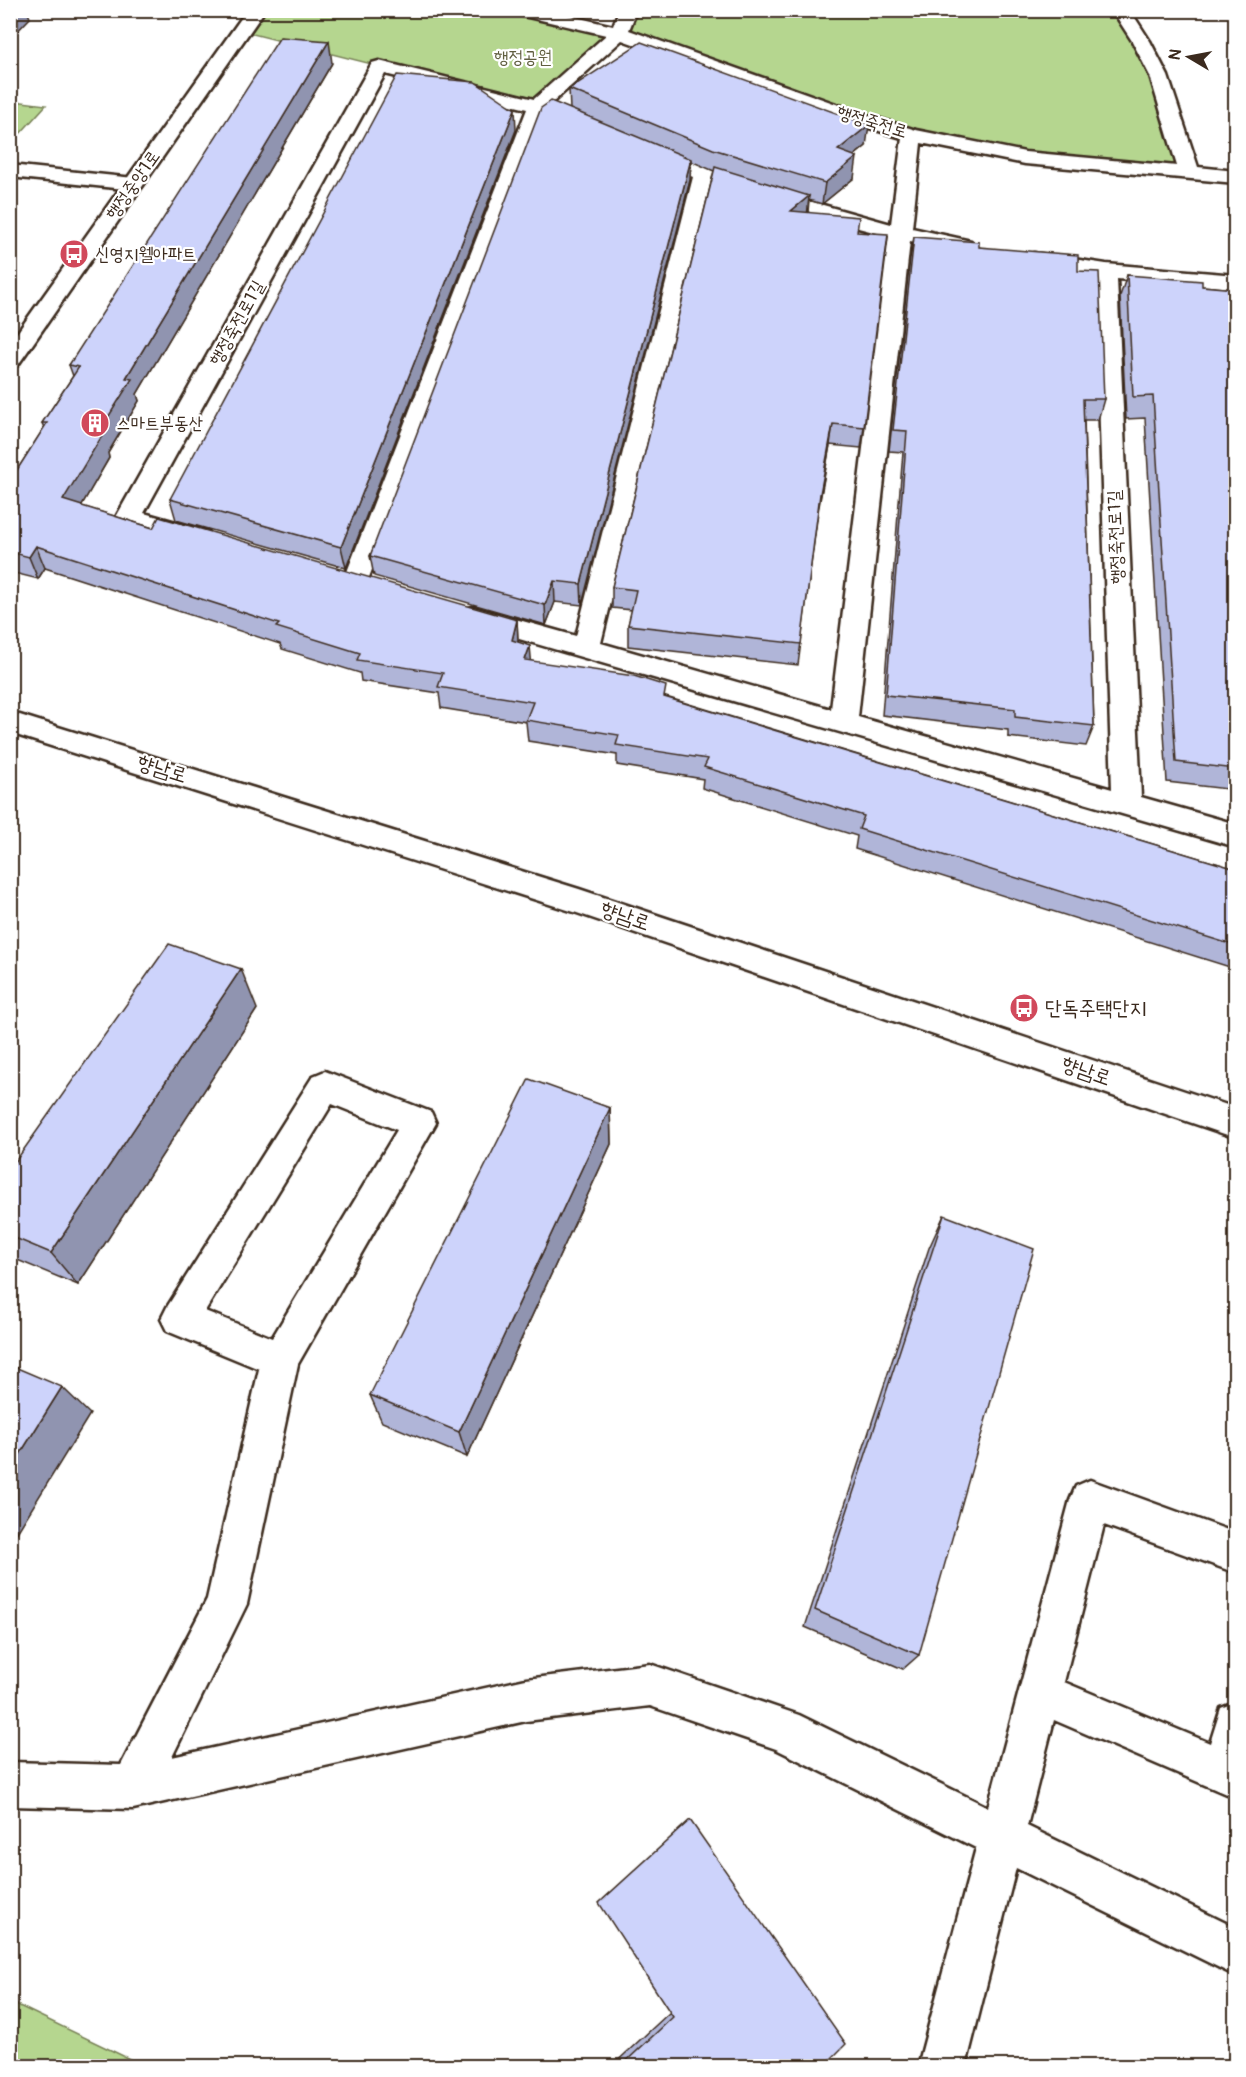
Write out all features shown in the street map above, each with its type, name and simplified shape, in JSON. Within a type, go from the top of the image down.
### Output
[{"type":"street","name":"행정중앙1로","points":[[10,360],[256,10]]},
{"type":"street","name":"행정죽전로","points":[[521,10],[619,33],[860,119],[912,135],[1025,158],[1236,177]]},
{"type":"street","points":[[356,582],[538,106],[619,33],[628,10]]},
{"type":"street","points":[[1120,10],[1142,41],[1159,76],[1190,173]]},
{"type":"street","name":"행정죽전로1길","points":[[220,543],[129,517],[379,67],[538,106],[600,132]]},
{"type":"street","points":[[843,723],[912,135]]},
{"type":"street","points":[[632,145],[704,176],[805,208],[900,233],[978,249]]},
{"type":"street","points":[[10,171],[134,184]]},
{"type":"street","points":[[586,648],[704,176]]},
{"type":"street","points":[[1012,256],[1106,271],[1236,282]]},
{"type":"street","name":"행정죽전로1길","points":[[1106,271],[1127,804]]},
{"type":"street","points":[[448,609],[1236,836]]},
{"type":"street","name":"향남로","points":[[10,722],[579,900],[1236,1123]]},
{"type":"street","points":[[133,1787],[226,1604],[280,1359],[419,1123],[325,1086],[180,1319],[280,1359]]},
{"type":"street","points":[[942,2067],[1090,1500],[1236,1553]]},
{"type":"street","points":[[10,1784],[133,1787],[526,1700],[650,1685],[784,1730],[1236,1953]]},
{"type":"street","points":[[1040,1693],[1226,1773],[1236,1723]]},
{"type":"green space","name":"행정공원","points":[[256,10],[521,11],[619,33],[538,106],[241,31]]},
{"type":"green space","points":[[628,10],[1121,11],[1141,41],[1190,173],[1084,165],[912,135],[619,33]]},
{"type":"green space","points":[[14,101],[46,105],[18,136],[11,135],[11,104]]},
{"type":"green space","points":[[11,2002],[144,2066],[11,2066]]},
{"type":"building","points":[[280,37],[329,41],[126,378],[132,379],[97,435],[102,436],[63,500],[153,528],[159,517],[517,620],[512,640],[530,646],[525,660],[634,676],[666,686],[664,697],[1236,869],[1236,946],[859,829],[864,816],[704,767],[708,759],[616,745],[619,735],[526,720],[533,702],[438,687],[443,673],[357,660],[360,653],[276,627],[279,624],[36,546],[29,557],[10,552],[10,481],[47,423],[42,423],[79,367],[69,365]]},
{"type":"building","points":[[641,42],[869,125],[838,150],[857,157],[825,183],[713,149],[569,89]]},
{"type":"building","points":[[397,75],[475,82],[515,109],[341,547],[170,499]]},
{"type":"building","points":[[551,101],[691,159],[581,584],[554,581],[545,605],[370,556],[541,108]]},
{"type":"building","points":[[715,167],[809,196],[791,211],[859,217],[857,232],[888,234],[864,427],[833,424],[820,494],[801,644],[628,625],[636,590],[612,587]]},
{"type":"building","points":[[914,237],[979,242],[979,247],[1078,255],[1078,271],[1099,272],[1104,399],[1083,399],[1094,726],[1015,717],[1015,709],[886,695],[907,431],[893,430]]},
{"type":"building","points":[[1127,275],[1202,281],[1202,286],[1236,289],[1236,769],[1176,762],[1153,396],[1133,397]]},
{"type":"building","points":[[169,944],[241,969],[51,1253],[10,1236],[10,1169]]},
{"type":"building","points":[[529,1079],[610,1108],[459,1432],[370,1395]]},
{"type":"building","points":[[944,1215],[1034,1249],[919,1655],[815,1610]]},
{"type":"building","points":[[10,1365],[62,1387],[10,1470]]},
{"type":"building","points":[[690,1820],[846,2044],[823,2067],[620,2067],[673,2017],[599,1903]]},
{"type":"place","name":"신영지웰아파트","points":[[74,254]]},
{"type":"place","name":"스마트부동산","points":[[95,423]]},
{"type":"place","name":"단독주택단지","points":[[1024,1008]]}]
